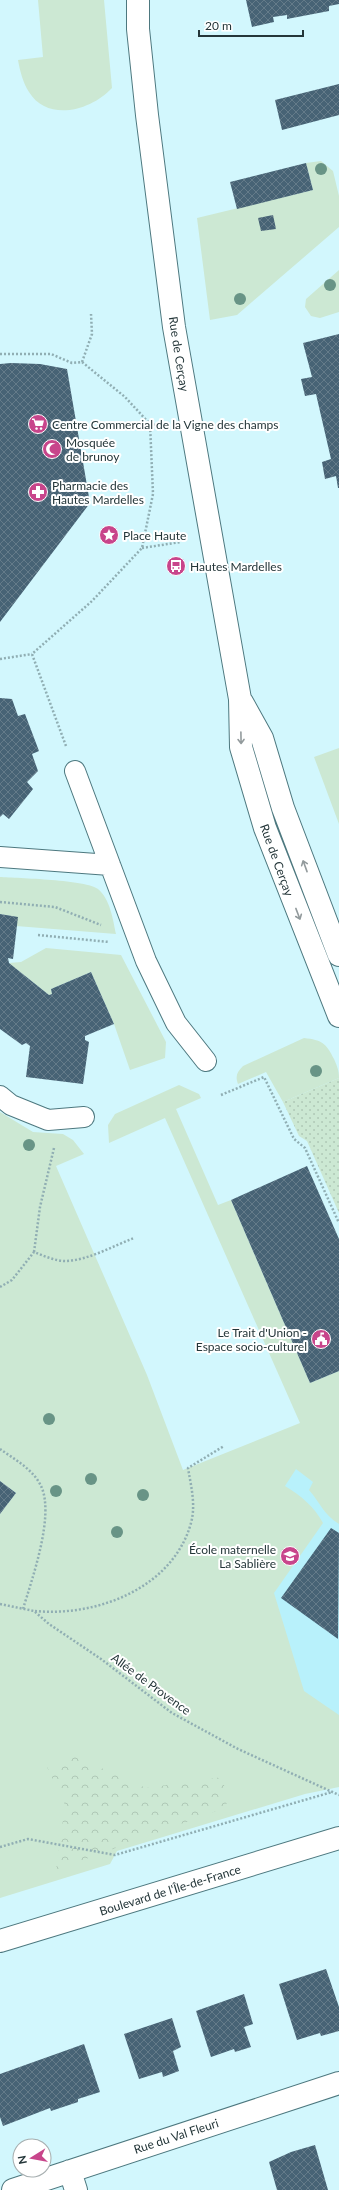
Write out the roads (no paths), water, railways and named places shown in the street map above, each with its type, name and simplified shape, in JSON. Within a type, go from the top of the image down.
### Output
[{"type":"street","name":"Rue de Cerçay","points":[[138,2],[138,29],[147,115],[174,327],[240,699],[241,747],[265,828],[339,1016]]},
{"type":"street","name":"Rue de Cerçay","points":[[240,699],[262,738],[283,808],[339,954]]},
{"type":"street","name":"Boulevard de l'Île-de-France","points":[[0,1941],[339,1838]]},
{"type":"street","name":"Rue du Val Fleuri","points":[[13,2190],[73,2180],[339,2083]]},
{"type":"lane","points":[[75,771],[142,950],[176,1024],[206,1060]]},
{"type":"lane","points":[[0,858],[110,865]]},
{"type":"lane","points":[[0,1096],[11,1105],[48,1120],[84,1117]]},
{"type":"place","name":"Centre Commercial de la Vigne des champs","points":[[38,424]]},
{"type":"place","name":"Mosquée de brunoy","points":[[52,449]]},
{"type":"place","name":"Pharmacie des Hautes Mardelles","points":[[38,492]]},
{"type":"place","name":"Place Haute","points":[[109,535]]},
{"type":"place","name":"Hautes Mardelles","points":[[176,566]]},
{"type":"place","name":"Le Trait d'Union - Espace socio-culturel","points":[[321,1339]]},
{"type":"place","name":"École maternelle La Sablière","points":[[290,1556]]}]
